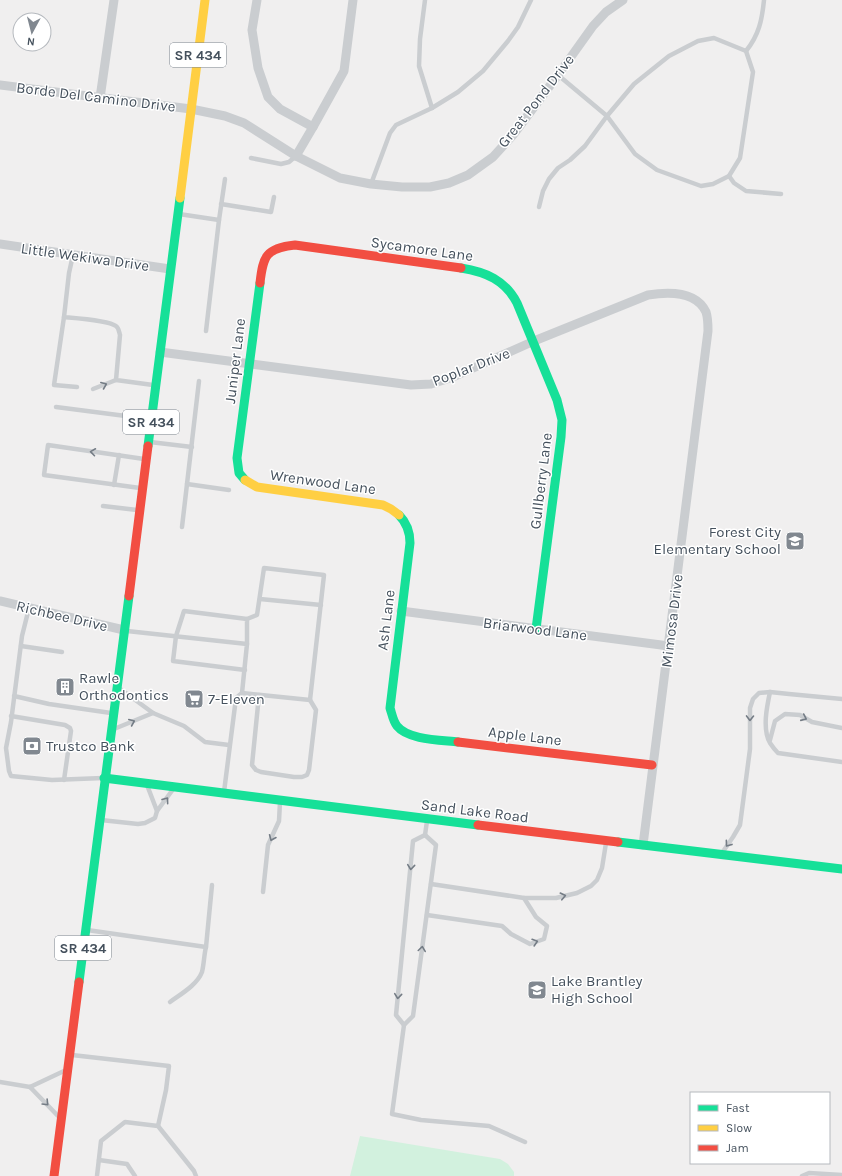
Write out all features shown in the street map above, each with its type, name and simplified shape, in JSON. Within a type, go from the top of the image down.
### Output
[{"type":"street","points":[[100,98],[114,0]]},
{"type":"street","name":"SR 434","points":[[54,1176],[205,0]]},
{"type":"street","points":[[256,0],[252,30],[258,68],[268,97],[280,109],[313,127]]},
{"type":"street","points":[[296,156],[344,71],[353,0]]},
{"type":"street","name":"Great Pond Drive","points":[[191,109],[225,116],[244,123],[296,156],[340,178],[371,184],[402,187],[430,187],[449,184],[468,175],[493,157],[558,76],[593,26],[606,12],[623,0]]},
{"type":"street","name":"Borde Del Camino Drive","points":[[0,85],[191,109]]},
{"type":"street","name":"Little Wekiwa Drive","points":[[0,244],[170,269]]},
{"type":"street","name":"Sycamore Lane","points":[[270,251],[278,246],[294,245],[467,269],[485,274],[496,279],[508,289],[517,303],[534,341]]},
{"type":"street","name":"Juniper Lane","points":[[240,475],[237,468],[237,458],[261,273],[264,260],[270,251]]},
{"type":"street","name":"Poplar Drive","points":[[160,352],[411,386],[431,384],[453,377],[534,341],[648,295],[661,293],[675,294],[688,297],[699,303]]},
{"type":"street","name":"Mimosa Drive","points":[[643,845],[708,331],[706,312],[699,303]]},
{"type":"street","name":"Gullberry Lane","points":[[534,341],[558,400],[562,420],[536,629]]},
{"type":"street","name":"Wrenwood Lane","points":[[240,475],[246,482],[257,487],[383,505],[391,508],[401,517]]},
{"type":"street","name":"Ash Lane","points":[[397,727],[390,708],[410,543],[409,529],[401,517]]},
{"type":"street","name":"Richbee Drive","points":[[0,601],[124,630]]},
{"type":"street","name":"Briarwood Lane","points":[[401,611],[669,646]]},
{"type":"street","name":"Apple Lane","points":[[397,727],[408,734],[420,737],[652,765]]},
{"type":"street","name":"Sand Lake Road","points":[[104,778],[842,869]]},
{"type":"lane","points":[[426,0],[420,39],[419,66],[432,108]]},
{"type":"lane","points":[[371,184],[390,133],[396,125],[432,108],[458,92],[483,71],[518,27],[531,0]]},
{"type":"lane","points":[[746,51],[753,42],[762,19],[764,0]]},
{"type":"lane","points":[[540,207],[543,191],[549,179],[558,168],[570,160],[585,146],[606,116],[634,84],[669,56],[698,41],[714,38],[746,51],[753,72],[740,158],[729,176],[713,184],[701,186],[657,170],[635,154],[606,116],[558,76]]},
{"type":"lane","points":[[251,158],[281,164],[289,162],[296,156]]},
{"type":"lane","points":[[729,176],[734,183],[746,191],[781,194]]},
{"type":"lane","points":[[206,331],[225,179]]},
{"type":"lane","points":[[221,204],[271,212],[274,197]]},
{"type":"lane","points":[[177,213],[219,220]]},
{"type":"lane","points":[[73,255],[69,273],[54,385],[77,387]]},
{"type":"lane","points":[[64,317],[103,322],[117,326],[120,335],[116,380]]},
{"type":"lane","points":[[93,389],[116,380],[155,385]]},
{"type":"lane","points":[[182,527],[199,381]]},
{"type":"lane","points":[[56,407],[151,420]]},
{"type":"lane","points":[[148,442],[192,447]]},
{"type":"lane","points":[[142,488],[44,476],[48,445],[146,459]]},
{"type":"lane","points":[[114,485],[119,455]]},
{"type":"lane","points":[[187,484],[229,490]]},
{"type":"lane","points":[[103,506],[139,510]]},
{"type":"lane","points":[[245,670],[174,661],[176,636],[184,611],[247,619],[257,615],[264,568],[324,575],[310,700],[316,710],[309,770],[307,775],[302,777],[294,777],[261,772],[256,770],[252,765],[259,695]]},
{"type":"lane","points":[[260,599],[321,605]]},
{"type":"lane","points":[[28,608],[6,748],[11,776],[52,780],[104,778]]},
{"type":"lane","points":[[223,793],[236,698],[242,693],[247,644],[247,619]]},
{"type":"lane","points":[[124,630],[247,644]]},
{"type":"lane","points":[[21,646],[62,652]]},
{"type":"lane","points":[[116,686],[153,713],[184,726],[205,742],[229,745]]},
{"type":"lane","points":[[721,854],[740,825],[750,749],[750,708],[753,699],[759,693],[770,692],[842,699]]},
{"type":"lane","points":[[770,692],[766,724],[769,742],[778,753],[842,762]]},
{"type":"lane","points":[[242,693],[310,700]]},
{"type":"lane","points":[[14,696],[49,704],[113,714]]},
{"type":"lane","points":[[111,731],[153,713]]},
{"type":"lane","points":[[769,742],[775,721],[785,714],[800,716],[812,722],[842,728]]},
{"type":"lane","points":[[11,716],[65,725],[70,728],[71,731],[64,780]]},
{"type":"lane","points":[[146,783],[157,811]]},
{"type":"lane","points":[[99,819],[138,824],[145,823],[155,818],[157,811],[175,786]]},
{"type":"lane","points":[[263,892],[268,845],[279,820],[280,800]]},
{"type":"lane","points":[[425,835],[427,819]]},
{"type":"lane","points":[[425,835],[436,845],[413,1016],[404,1025],[392,1114],[420,1120],[470,1126],[489,1126],[525,1142]]},
{"type":"lane","points":[[404,1025],[396,1015],[413,841],[425,835]]},
{"type":"lane","points":[[431,884],[524,898],[556,898],[577,893],[591,886],[597,880],[602,868],[607,841]]},
{"type":"lane","points":[[170,1002],[194,983],[202,971],[206,947],[212,885]]},
{"type":"lane","points":[[427,915],[502,926],[511,934],[530,944],[544,939],[547,926],[536,917],[524,898]]},
{"type":"lane","points":[[85,930],[206,947]]},
{"type":"lane","points":[[69,1055],[168,1066],[166,1090],[158,1126]]},
{"type":"lane","points":[[0,1082],[30,1087],[67,1069]]},
{"type":"lane","points":[[30,1087],[61,1119]]},
{"type":"lane","points":[[96,1176],[101,1141],[126,1122],[158,1126],[194,1171],[196,1176]]},
{"type":"lane","points":[[98,1160],[127,1164],[135,1176]]},
{"type":"lane","points":[[802,1176],[809,1173],[842,1175]]},
{"type":"green space","points":[[360,1136],[500,1159],[508,1164],[514,1172],[514,1176],[350,1176]]},
{"type":"traffic: fast","points":[[148,446],[180,198]]},
{"type":"traffic: fast","points":[[461,268],[479,272],[494,278],[507,288],[512,295],[517,303],[557,400],[562,420],[536,629]]},
{"type":"traffic: fast","points":[[245,480],[239,473],[237,458],[260,283]]},
{"type":"traffic: fast","points":[[399,515],[408,528],[410,543],[390,708],[397,726],[402,731],[417,737],[458,742]]},
{"type":"traffic: fast","points":[[79,982],[129,596]]},
{"type":"traffic: fast","points":[[104,778],[478,825]]},
{"type":"traffic: fast","points":[[618,842],[842,869]]},
{"type":"traffic: slow","points":[[180,198],[205,0]]},
{"type":"traffic: slow","points":[[245,480],[257,487],[383,505],[399,515]]},
{"type":"traffic: jam","points":[[260,283],[263,266],[268,255],[278,248],[295,245],[461,268]]},
{"type":"traffic: jam","points":[[129,596],[148,446]]},
{"type":"traffic: jam","points":[[458,742],[652,765]]},
{"type":"traffic: jam","points":[[478,825],[618,842]]},
{"type":"traffic: jam","points":[[54,1176],[79,982]]},
{"type":"place","name":"Forest City Elementary School","points":[[795,541]]},
{"type":"place","name":"Rawle Orthodontics","points":[[65,687]]},
{"type":"place","name":"7-Eleven","points":[[194,699]]},
{"type":"place","name":"Trustco Bank","points":[[32,746]]},
{"type":"place","name":"Lake Brantley High School","points":[[537,990]]}]
